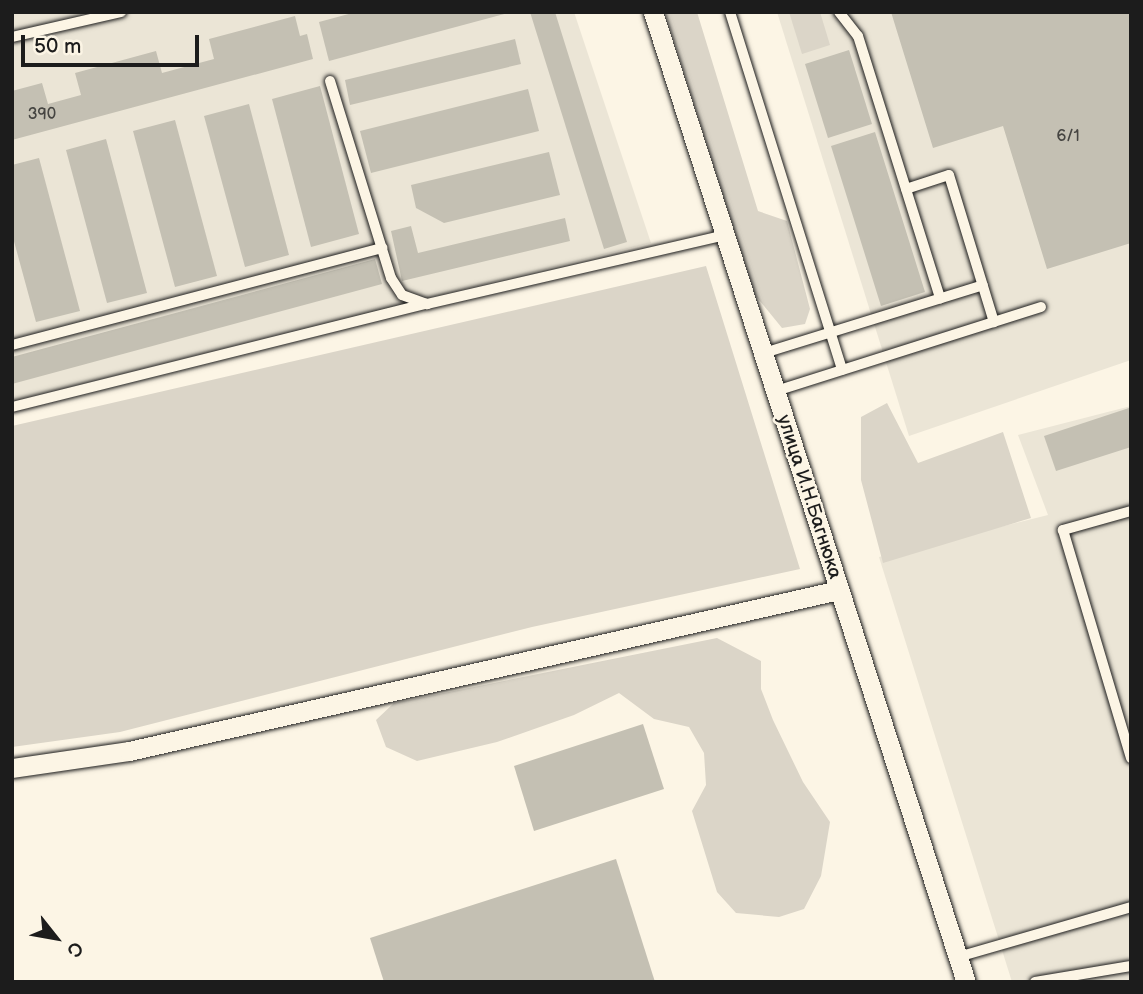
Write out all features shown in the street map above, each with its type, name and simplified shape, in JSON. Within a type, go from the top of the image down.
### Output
[{"type":"street","name":"улица И.Н.Багнюка","points":[[653,12],[722,236],[764,353],[966,982]]},
{"type":"street","points":[[12,768],[129,751],[839,590]]},
{"type":"lane","points":[[12,37],[121,12]]},
{"type":"lane","points":[[730,12],[842,370]]},
{"type":"lane","points":[[839,12],[858,36],[940,298]]},
{"type":"lane","points":[[330,81],[391,278],[402,295],[427,304]]},
{"type":"lane","points":[[906,189],[949,175],[994,323]]},
{"type":"lane","points":[[12,407],[427,304],[722,236]]},
{"type":"lane","points":[[12,345],[382,248]]},
{"type":"lane","points":[[764,353],[983,285]]},
{"type":"lane","points":[[776,391],[1041,307]]},
{"type":"lane","points":[[1131,511],[1063,530],[1131,758]]},
{"type":"lane","points":[[957,957],[1131,907]]},
{"type":"lane","points":[[1035,982],[1131,966]]},
{"type":"shaded area","points":[[12,12],[574,12],[651,243],[12,401]]},
{"type":"shaded area","points":[[665,12],[697,12],[758,211],[787,221],[810,309],[805,324],[782,328],[755,295]]},
{"type":"shaded area","points":[[777,12],[1131,12],[1131,360],[909,436]]},
{"type":"shaded area","points":[[789,12],[820,12],[830,45],[802,54]]},
{"type":"shaded area","points":[[706,266],[800,569],[532,627],[120,732],[12,747],[12,426]]},
{"type":"shaded area","points":[[887,403],[918,463],[1003,432],[1031,518],[883,563],[861,480],[861,417]]},
{"type":"shaded area","points":[[1131,406],[1131,982],[1012,982],[879,557],[1048,515],[1018,435]]},
{"type":"shaded area","points":[[717,638],[761,661],[761,689],[773,720],[803,782],[830,822],[821,876],[804,909],[779,917],[736,913],[717,892],[692,811],[706,785],[704,753],[689,727],[654,719],[619,693],[574,715],[497,742],[417,761],[386,747],[376,720],[394,703]]},
{"type":"building","points":[[356,12],[508,13],[329,61],[319,22]]},
{"type":"building","points":[[530,12],[555,12],[627,242],[604,249]]},
{"type":"building","points":[[891,12],[1131,12],[1131,243],[1047,269],[1003,126],[933,148]]},
{"type":"building","points":[[295,16],[300,36],[307,34],[313,59],[12,140],[12,91],[42,83],[48,104],[81,95],[75,73],[156,51],[162,73],[214,59],[209,39]]},
{"type":"building","points":[[515,39],[521,64],[350,105],[345,80]]},
{"type":"building","points":[[849,50],[872,124],[828,138],[805,64]]},
{"type":"building","points":[[320,86],[359,234],[311,247],[272,99]]},
{"type":"building","points":[[528,89],[539,131],[371,173],[360,131]]},
{"type":"building","points":[[249,104],[289,255],[245,267],[204,116]]},
{"type":"building","points":[[175,120],[217,276],[175,287],[133,131]]},
{"type":"building","points":[[875,132],[925,292],[881,306],[831,146]]},
{"type":"building","points":[[106,139],[147,293],[107,303],[66,150]]},
{"type":"building","points":[[549,152],[560,195],[444,223],[416,208],[411,185]]},
{"type":"building","points":[[39,158],[80,311],[36,322],[12,234],[12,165]]},
{"type":"building","points":[[565,218],[570,241],[402,281],[391,231],[411,226],[418,253]]},
{"type":"building","points":[[375,259],[382,284],[12,384],[12,357]]},
{"type":"building","points":[[1129,408],[1131,447],[1056,471],[1044,436]]},
{"type":"building","points":[[643,724],[664,789],[534,831],[514,766]]},
{"type":"building","points":[[616,859],[655,982],[384,982],[370,938]]}]
